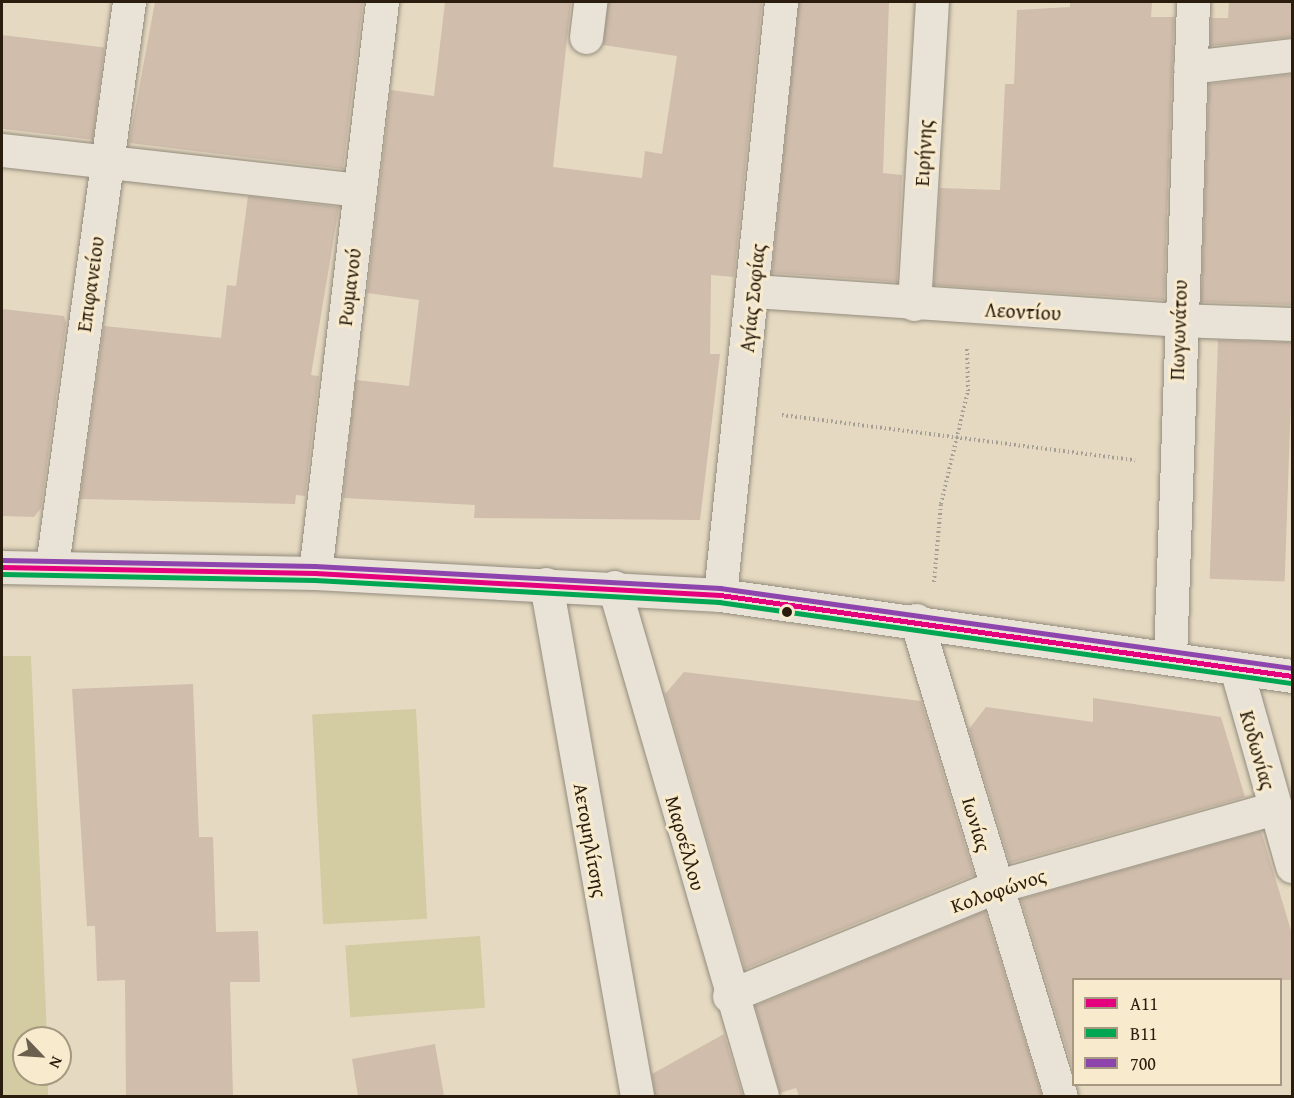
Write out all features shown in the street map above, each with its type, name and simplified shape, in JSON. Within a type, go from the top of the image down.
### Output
[{"type":"street","name":"Επιφανείου","points":[[52,566],[129,2]]},
{"type":"street","name":"Ρωμανού","points":[[315,573],[382,2]]},
{"type":"street","points":[[586,37],[590,2]]},
{"type":"street","name":"Αγίας Σοφίας","points":[[720,595],[754,291],[781,2]]},
{"type":"street","name":"Ειρήνης","points":[[914,304],[932,2]]},
{"type":"street","name":"Πωγωνάτου","points":[[1170,658],[1178,320],[1192,2]]},
{"type":"street","points":[[1190,67],[1293,55]]},
{"type":"street","points":[[2,150],[360,190]]},
{"type":"street","name":"Λεοντίου","points":[[754,291],[966,308],[1293,324]]},
{"type":"street","points":[[2,567],[52,566],[315,573],[614,587],[720,595],[923,621],[1293,676]]},
{"type":"street","name":"Αετομηλίτσης","points":[[546,584],[637,1096]]},
{"type":"street","name":"Μαρσέλλου","points":[[614,587],[729,996],[762,1096]]},
{"type":"street","name":"Ιωνίας","points":[[923,621],[995,887],[1061,1096]]},
{"type":"street","name":"Κυδωνίας","points":[[1236,668],[1293,866]]},
{"type":"street","name":"Κολοφώνος","points":[[729,996],[995,887],[1275,808]]},
{"type":"path","points":[[923,621],[941,504],[969,391],[966,308]]},
{"type":"path","points":[[740,411],[957,438],[1174,461]]},
{"type":"shaded area","points":[[2,656],[31,656],[46,1026],[12,1026],[12,1086],[48,1086],[48,1096],[2,1096]]},
{"type":"shaded area","points":[[416,709],[427,919],[323,924],[312,714]]},
{"type":"shaded area","points":[[480,936],[485,1008],[350,1017],[345,945]]},
{"type":"building","points":[[155,2],[363,2],[343,169],[129,143]]},
{"type":"building","points":[[445,2],[571,2],[553,167],[642,178],[645,151],[662,154],[677,56],[603,45],[608,2],[762,2],[734,277],[711,275],[710,354],[720,354],[700,520],[474,518],[475,505],[343,498],[356,380],[409,386],[419,300],[367,293],[391,90],[434,96]]},
{"type":"building","points":[[799,2],[889,2],[883,173],[902,175],[897,282],[772,273]]},
{"type":"building","points":[[1070,2],[1152,2],[1151,17],[1174,17],[1164,300],[934,285],[940,188],[1000,190],[1005,84],[1014,84],[1017,10],[1070,7]]},
{"type":"building","points":[[1229,2],[1293,2],[1293,37],[1210,46],[1211,18],[1228,18]]},
{"type":"building","points":[[2,35],[104,48],[93,140],[2,129]]},
{"type":"building","points":[[1293,74],[1293,305],[1201,302],[1209,84]]},
{"type":"building","points":[[248,196],[339,207],[311,375],[319,376],[305,496],[296,495],[295,504],[80,499],[104,326],[221,338],[227,285],[236,286]]},
{"type":"building","points":[[2,309],[64,316],[66,323],[41,508],[34,517],[2,516]]},
{"type":"building","points":[[1218,340],[1292,343],[1285,581],[1210,579]]},
{"type":"building","points":[[684,672],[921,701],[974,875],[745,969],[665,694]]},
{"type":"building","points":[[193,684],[199,837],[213,837],[216,932],[258,931],[260,982],[230,982],[233,1096],[126,1096],[125,980],[97,981],[95,926],[87,926],[72,689]]},
{"type":"building","points":[[1093,698],[1221,717],[1245,797],[1010,863],[969,729],[986,707],[1093,722]]},
{"type":"building","points":[[1261,831],[1293,937],[1293,980],[1282,980],[1282,978],[1072,978],[1072,1066],[1021,899]]},
{"type":"building","points":[[985,911],[1042,1096],[799,1096],[796,1088],[780,1093],[755,1006]]},
{"type":"building","points":[[724,1034],[743,1096],[655,1096],[652,1074]]},
{"type":"building","points":[[435,1044],[444,1096],[358,1096],[352,1059]]},
{"type":"transit line","name":"700","points":[[2,560],[315,566],[720,588],[1292,668]]},
{"type":"transit line","name":"Α11","points":[[2,567],[315,573],[720,595],[1292,676]]},
{"type":"transit line","name":"Β11","points":[[2,574],[315,580],[719,602],[1291,683]]}]
